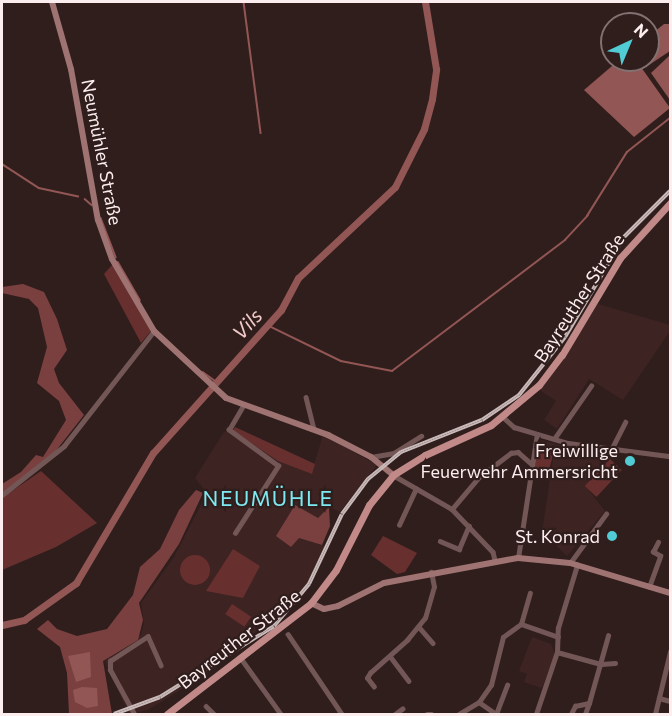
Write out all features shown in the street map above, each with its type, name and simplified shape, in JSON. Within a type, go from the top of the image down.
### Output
[{"type":"main road","name":"Bayreuther Straße","points":[[167,714],[311,603],[336,570],[369,505],[393,475],[425,455],[503,417],[539,385],[562,355],[621,258],[670,203]]},
{"type":"street","name":"Neumühler Straße","points":[[52,2],[71,69],[98,220],[112,258],[154,331],[221,394],[243,406],[314,429],[371,457],[393,475]]},
{"type":"street","points":[[2,495],[64,446],[154,331]]},
{"type":"street","points":[[554,439],[591,386]]},
{"type":"street","points":[[306,397],[314,429]]},
{"type":"street","points":[[235,533],[278,466],[229,430],[243,406]]},
{"type":"street","points":[[503,417],[514,427],[554,439],[670,456]]},
{"type":"street","points":[[612,448],[625,422]]},
{"type":"street","points":[[518,558],[537,434]]},
{"type":"street","points":[[371,457],[394,453],[421,436]]},
{"type":"street","points":[[452,508],[479,477],[511,453],[518,452],[532,464]]},
{"type":"street","points":[[393,475],[452,508],[495,560]]},
{"type":"street","points":[[399,525],[416,489]]},
{"type":"street","points":[[536,714],[557,652],[573,564],[606,514]]},
{"type":"street","points":[[440,541],[459,549],[469,526]]},
{"type":"street","points":[[649,587],[660,556],[653,552],[658,542]]},
{"type":"street","points":[[311,603],[324,609],[338,606],[384,582],[495,560],[518,558],[573,564],[670,593]]},
{"type":"street","points":[[374,687],[367,678],[419,627],[434,587],[431,572]]},
{"type":"street","points":[[459,714],[479,702],[499,664],[503,637],[521,624],[530,593]]},
{"type":"street","points":[[521,624],[558,637]]},
{"type":"street","points":[[419,627],[433,643]]},
{"type":"street","points":[[288,634],[342,714]]},
{"type":"street","points":[[134,714],[110,670],[110,661],[147,636],[161,665]]},
{"type":"street","points":[[585,714],[608,636]]},
{"type":"street","points":[[557,652],[601,664],[615,663]]},
{"type":"street","points":[[655,714],[670,652]]},
{"type":"street","points":[[390,656],[409,681]]},
{"type":"street","points":[[240,657],[281,714]]},
{"type":"street","points":[[479,702],[496,714],[507,685]]},
{"type":"street","points":[[659,698],[670,701]]},
{"type":"street","points":[[571,714],[574,706],[589,703]]},
{"type":"street","points":[[206,706],[214,714]]},
{"type":"street","points":[[395,714],[402,709]]},
{"type":"street","points":[[427,714],[432,714]]},
{"type":"shaded area","points":[[664,24],[670,24],[670,51],[660,58],[660,27]]},
{"type":"shaded area","points":[[670,55],[670,100],[651,73],[660,72],[660,64]]},
{"type":"shaded area","points":[[605,72],[644,72],[670,108],[634,137],[584,90]]},
{"type":"shaded area","points":[[113,264],[151,331],[141,343],[104,274]]},
{"type":"shaded area","points":[[23,284],[44,292],[57,319],[67,350],[54,369],[59,383],[84,415],[51,457],[2,493],[2,484],[21,472],[36,455],[43,457],[66,420],[59,401],[37,383],[47,347],[38,308],[29,299],[2,293],[2,287]]},
{"type":"shaded area","points":[[598,304],[670,325],[670,331],[623,400],[589,379],[557,429],[544,420],[556,401],[540,390]]},
{"type":"shaded area","points":[[235,427],[315,464],[312,474],[278,461],[233,431]]},
{"type":"shaded area","points":[[233,431],[311,474],[323,435],[377,465],[340,512],[329,507],[318,519],[295,505],[299,538],[325,546],[308,584],[278,618],[220,655],[217,667],[148,710],[129,714],[105,662],[109,654],[141,635],[144,623],[141,603],[174,557],[207,493],[195,478],[224,432]]},
{"type":"shaded area","points":[[541,440],[610,459],[587,488],[605,511],[567,556],[542,532],[554,452],[538,446]]},
{"type":"shaded area","points":[[538,446],[554,451],[548,474],[534,470]]},
{"type":"shaded area","points":[[610,459],[622,470],[596,497],[585,486]]},
{"type":"shaded area","points":[[41,471],[97,523],[56,547],[2,570],[2,498]]},
{"type":"shaded area","points":[[196,490],[203,493],[179,544],[139,603],[143,620],[138,640],[103,661],[112,714],[69,714],[67,673],[60,647],[37,629],[48,620],[57,629],[77,636],[107,629],[133,595],[140,567],[160,549],[179,510]]},
{"type":"shaded area","points":[[295,505],[318,518],[329,507],[330,526],[322,545],[299,538],[291,547],[276,536]]},
{"type":"shaded area","points":[[383,536],[417,553],[405,572],[397,574],[371,555]]},
{"type":"shaded area","points":[[233,549],[260,566],[243,598],[206,591]]},
{"type":"shaded area","points":[[195,555],[206,559],[210,570],[206,581],[195,585],[184,581],[180,570],[184,559]]},
{"type":"shaded area","points":[[232,604],[251,617],[244,627],[225,614]]},
{"type":"shaded area","points":[[532,637],[551,644],[555,654],[542,688],[524,682],[527,674],[519,671]]},
{"type":"shaded area","points":[[90,652],[91,677],[76,682],[68,656]]},
{"type":"shaded area","points":[[82,687],[97,688],[98,706],[87,708],[75,702],[73,690]]},
{"type":"waterway","points":[[244,2],[261,133]]},
{"type":"waterway","name":"Vils","points":[[2,625],[24,620],[76,583],[153,453],[281,310],[298,278],[395,187],[424,129],[432,99],[436,69],[425,2]]},
{"type":"waterway","points":[[267,325],[341,361],[392,371],[565,240],[587,216],[627,152],[670,118]]},
{"type":"waterway","points":[[2,164],[39,188],[78,196]]},
{"type":"waterway","points":[[85,199],[92,205]]},
{"type":"waterway","points":[[101,218],[116,257]]},
{"type":"waterway","points":[[118,262],[140,300]]},
{"type":"waterway","points":[[203,372],[217,382]]},
{"type":"railway","points":[[114,714],[160,697],[274,626],[309,584],[342,514],[368,479],[401,452],[482,420],[519,395],[565,337],[624,237],[670,191]]},
{"type":"place","name":"Freiwillige Feuerwehr Ammersricht","points":[[630,461]]},
{"type":"place","name":"St. Konrad","points":[[612,536]]},
{"type":"district","name":"NEUMÜHLE","points":[[268,498]]}]
